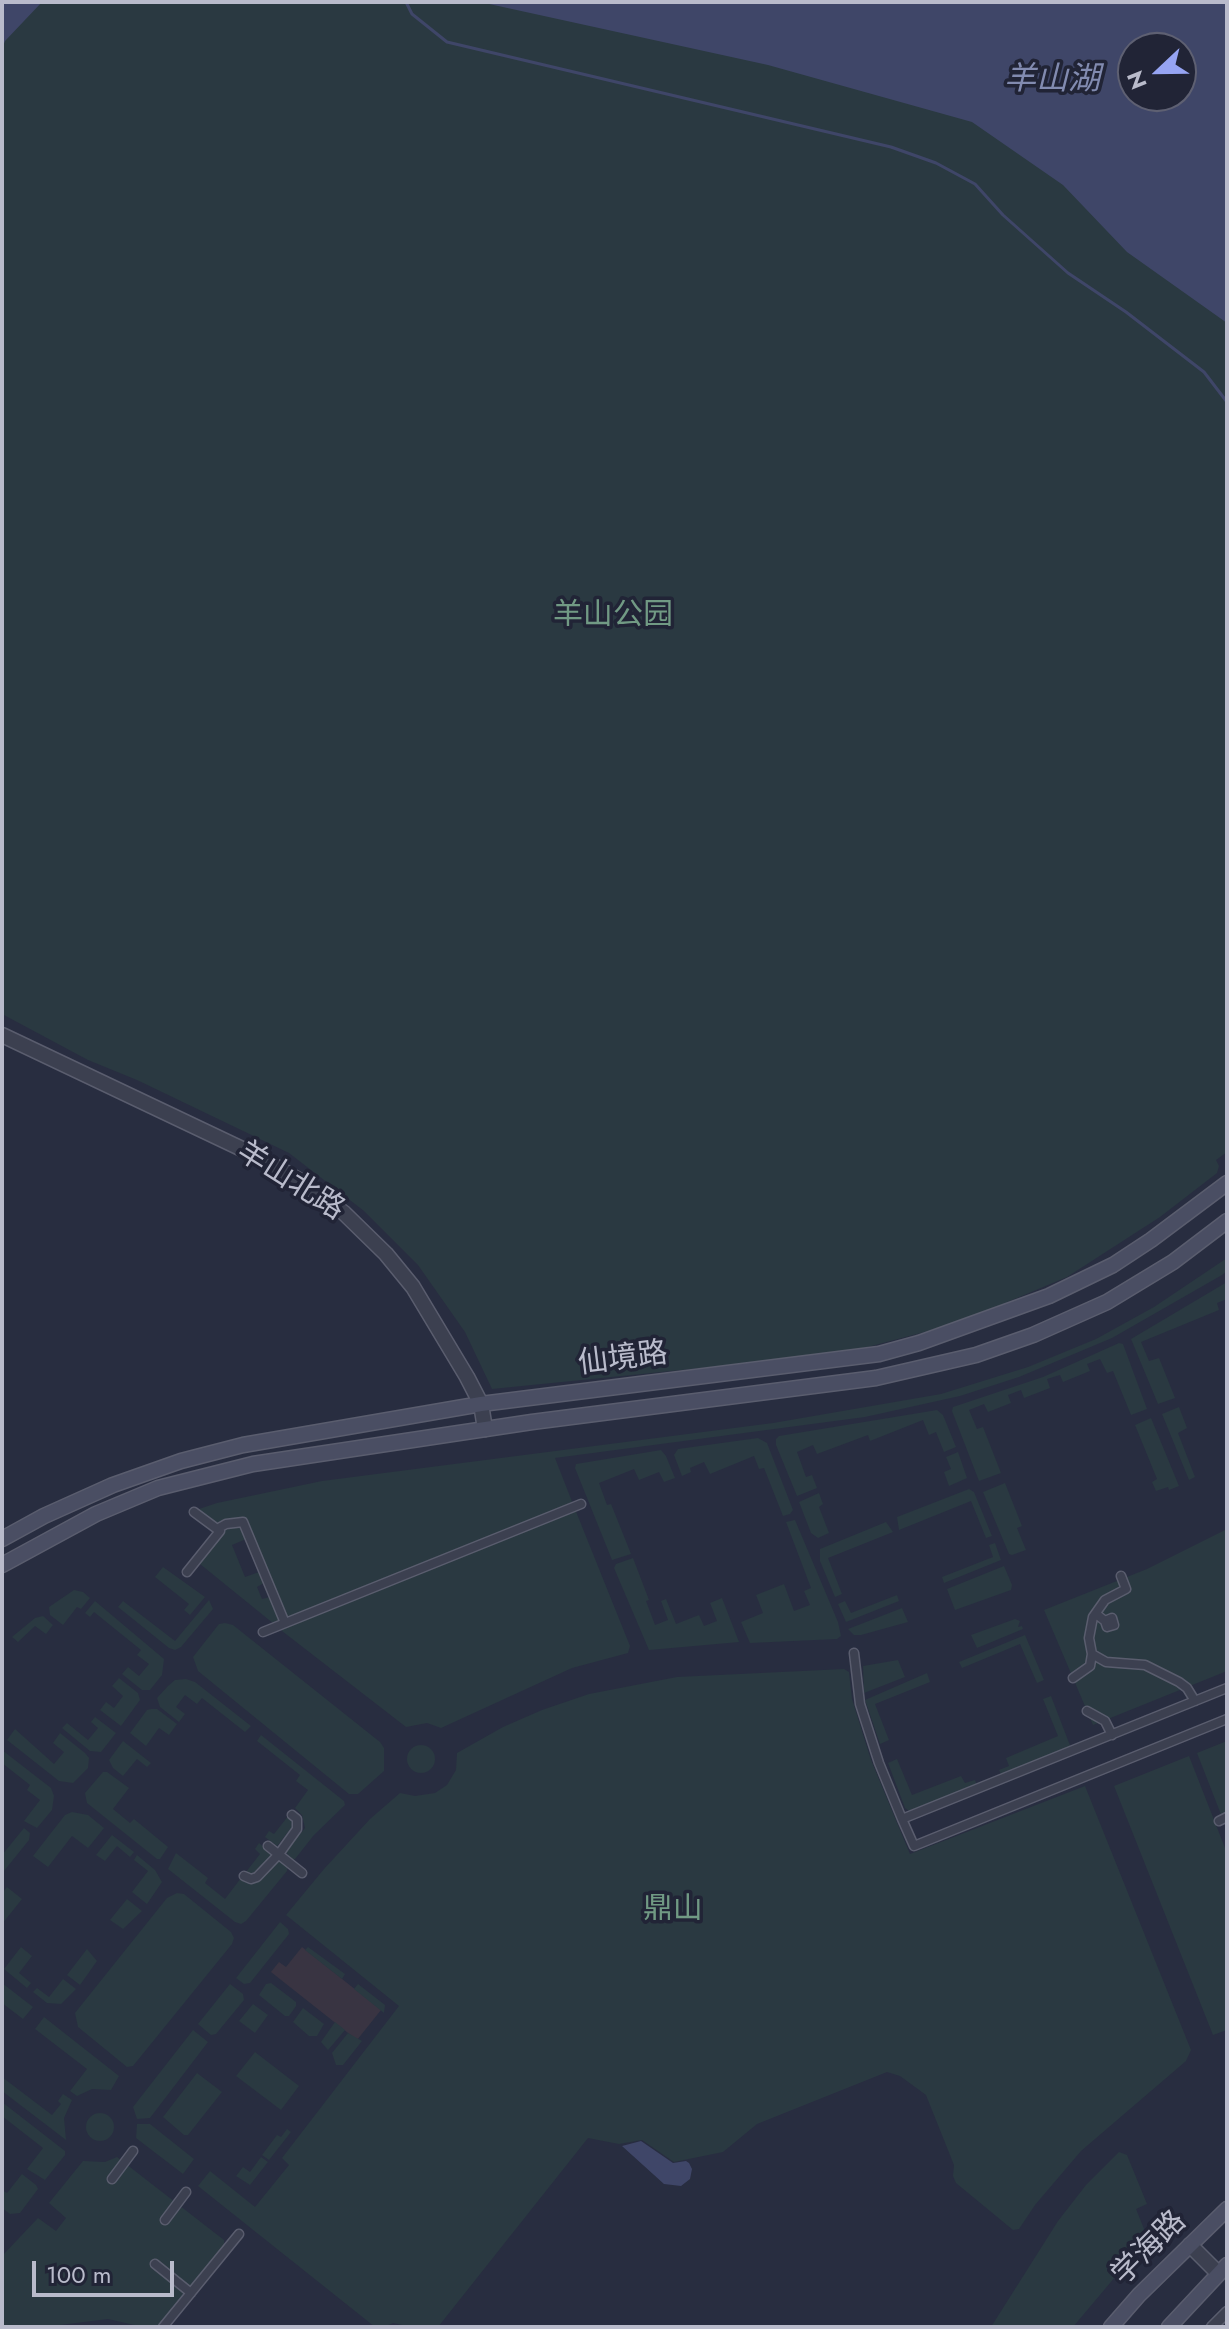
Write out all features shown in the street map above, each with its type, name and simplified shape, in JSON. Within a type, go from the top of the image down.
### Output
[{"type":"main road","name":"仙境路","points":[[2,1539],[95,1493],[181,1461],[243,1445],[481,1404],[879,1354],[919,1343],[1049,1296],[1113,1265],[1227,1183]]},
{"type":"main road","name":"仙境路","points":[[2,1565],[96,1514],[158,1488],[253,1464],[485,1429],[876,1378],[976,1355],[1033,1335],[1107,1302],[1173,1262],[1227,1221]]},
{"type":"main road","name":"学海路","points":[[1111,2327],[1139,2295],[1227,2209]]},
{"type":"main road","points":[[1169,2327],[1223,2269]]},
{"type":"street","name":"羊山北路","points":[[2,1035],[261,1158],[302,1182],[344,1213],[386,1254],[413,1287],[481,1404],[485,1429]]},
{"type":"street","points":[[263,1632],[581,1504]]},
{"type":"street","points":[[187,1572],[220,1531],[194,1512]]},
{"type":"street","points":[[217,1529],[226,1524],[243,1522],[285,1623]]},
{"type":"street","points":[[1073,1678],[1090,1666],[1090,1627],[1105,1600],[1126,1589],[1121,1576]]},
{"type":"street","points":[[1096,1614],[1105,1621]]},
{"type":"street","points":[[854,1653],[860,1704],[879,1763],[914,1846],[1227,1719]]},
{"type":"street","points":[[1092,1654],[1106,1662],[1145,1665],[1179,1682],[1195,1701]]},
{"type":"street","points":[[902,1819],[1227,1688]]},
{"type":"street","points":[[1087,1711],[1105,1721],[1112,1735]]},
{"type":"street","points":[[244,1876],[251,1879],[257,1877],[279,1854],[297,1829],[297,1819],[292,1815]]},
{"type":"street","points":[[268,1846],[302,1873]]},
{"type":"street","points":[[112,2179],[133,2151]]},
{"type":"street","points":[[165,2220],[186,2192]]},
{"type":"street","points":[[163,2327],[239,2234]]},
{"type":"street","points":[[1190,2245],[1223,2269]]},
{"type":"street","points":[[155,2264],[191,2293]]},
{"type":"street","points":[[1212,2327],[1227,2312]]},
{"type":"shaded area","points":[[302,1947],[381,2010],[357,2040],[271,1972],[279,1962],[286,1967]]},
{"type":"green space","name":"羊山公园","points":[[2,2],[1227,2],[1227,1152],[1216,1160],[1219,1166],[1217,1173],[1160,1217],[1067,1277],[955,1324],[841,1354],[492,1389],[465,1332],[418,1265],[364,1211],[289,1153],[137,1080],[88,1060],[2,1014]]},
{"type":"green space","points":[[1227,1258],[1227,1271],[1222,1275],[1112,1338],[1019,1377],[960,1396],[865,1417],[555,1458],[573,1504],[286,1619],[246,1519],[224,1521],[217,1526],[196,1510],[322,1481],[773,1423],[941,1394],[1028,1367],[1096,1339],[1154,1307]]},
{"type":"green space","points":[[1227,1282],[1227,1299],[1217,1303],[1219,1310],[1141,1342],[1149,1361],[1159,1358],[1175,1398],[1158,1404],[1131,1339]]},
{"type":"green space","points":[[1119,1343],[1123,1344],[1147,1409],[1131,1415],[1113,1371],[1107,1373],[1100,1359],[1087,1364],[1090,1371],[1063,1382],[1060,1375],[1047,1379],[1050,1388],[1024,1398],[1021,1390],[1008,1395],[1011,1403],[988,1412],[984,1404],[969,1410],[977,1429],[983,1427],[1001,1473],[979,1481],[953,1407],[1043,1377]]},
{"type":"green space","points":[[1179,1407],[1187,1428],[1178,1433],[1195,1477],[1189,1480],[1162,1414]]},
{"type":"green space","points":[[937,1410],[943,1415],[956,1447],[944,1452],[936,1432],[929,1435],[923,1420],[870,1441],[868,1435],[817,1454],[813,1445],[797,1452],[806,1477],[812,1475],[817,1488],[797,1496],[776,1445],[779,1436]]},
{"type":"green space","points":[[1151,1418],[1179,1486],[1169,1490],[1168,1487],[1156,1491],[1152,1482],[1157,1479],[1135,1425]]},
{"type":"green space","points":[[758,1438],[767,1443],[793,1510],[790,1514],[783,1516],[764,1468],[759,1469],[754,1456],[710,1474],[704,1462],[690,1468],[691,1472],[682,1476],[674,1455],[678,1449]]},
{"type":"green space","points":[[661,1450],[675,1478],[664,1482],[659,1472],[639,1480],[634,1469],[599,1483],[631,1554],[612,1560],[576,1464]]},
{"type":"green space","points":[[958,1452],[967,1478],[949,1486],[944,1472],[951,1469],[946,1457]]},
{"type":"green space","points":[[1005,1483],[1022,1526],[1017,1528],[1026,1550],[1012,1555],[983,1492]]},
{"type":"green space","points":[[969,1489],[974,1492],[992,1536],[986,1538],[971,1501],[899,1530],[897,1517]]},
{"type":"green space","points":[[819,1493],[823,1504],[819,1507],[829,1533],[818,1538],[811,1533],[799,1502]]},
{"type":"green space","points":[[575,1509],[630,1646],[628,1653],[572,1668],[441,1728],[427,1723],[406,1727],[282,1631],[282,1628]]},
{"type":"green space","points":[[795,1520],[841,1636],[837,1639],[750,1643],[741,1622],[763,1613],[756,1595],[784,1584],[794,1611],[810,1605],[804,1591],[811,1588],[786,1522]]},
{"type":"green space","points":[[886,1522],[893,1532],[828,1558],[842,1594],[835,1597],[820,1561],[820,1549]]},
{"type":"green space","points":[[240,1525],[246,1539],[232,1545],[245,1577],[259,1572],[264,1583],[257,1587],[262,1599],[270,1597],[280,1621],[274,1624],[200,1564],[223,1532],[221,1530]]},
{"type":"green space","points":[[1227,1529],[1227,1671],[1093,1725],[1044,1610],[1147,1569]]},
{"type":"green space","points":[[995,1543],[1001,1560],[944,1583],[942,1577],[993,1557],[989,1545]]},
{"type":"green space","points":[[633,1558],[655,1625],[668,1620],[661,1601],[666,1599],[676,1624],[699,1615],[704,1626],[717,1621],[710,1603],[722,1598],[739,1642],[649,1650],[614,1568],[616,1564]]},
{"type":"green space","points":[[1004,1566],[1011,1590],[955,1610],[947,1589]]},
{"type":"green space","points":[[163,1567],[205,1597],[190,1615],[184,1610],[189,1604],[155,1577]]},
{"type":"green space","points":[[74,1590],[90,1598],[81,1609],[77,1607],[63,1625],[50,1615],[49,1607]]},
{"type":"green space","points":[[897,1595],[899,1601],[846,1622],[838,1604],[845,1601],[851,1613]]},
{"type":"green space","points":[[209,1600],[213,1609],[175,1650],[118,1607],[123,1601],[175,1641]]},
{"type":"green space","points":[[95,1601],[164,1659],[162,1675],[150,1690],[142,1690],[122,1674],[128,1667],[139,1676],[149,1664],[137,1655],[141,1650],[94,1612],[90,1617],[85,1613]]},
{"type":"green space","points":[[902,1608],[908,1622],[861,1635],[854,1635],[848,1629]]},
{"type":"green space","points":[[43,1616],[53,1625],[46,1634],[35,1626],[18,1642],[12,1637],[35,1618]]},
{"type":"green space","points":[[1015,1619],[1020,1621],[1018,1627],[1022,1626],[1023,1629],[977,1648],[971,1635]]},
{"type":"green space","points":[[219,1624],[233,1625],[380,1742],[384,1748],[384,1771],[358,1794],[349,1794],[198,1671],[193,1657]]},
{"type":"green space","points":[[1025,1635],[1044,1680],[1037,1683],[1020,1644],[962,1668],[959,1662]]},
{"type":"green space","points":[[898,1660],[905,1677],[864,1693],[863,1666]]},
{"type":"green space","name":"鼎山","points":[[844,1669],[849,1672],[852,1699],[871,1760],[910,1854],[1085,1786],[1191,2050],[1186,2061],[1081,2151],[1035,2205],[1019,2229],[1013,2230],[956,2183],[954,2165],[926,2095],[900,2076],[887,2072],[757,2124],[723,2152],[674,2162],[642,2140],[619,2144],[588,2138],[438,2327],[393,2323],[375,2327],[198,2186],[210,2171],[255,2207],[289,2165],[282,2158],[399,2006],[286,1915],[370,1819],[400,1793],[415,1796],[435,1793],[447,1785],[456,1770],[457,1753],[503,1727],[589,1694],[677,1677]]},
{"type":"green space","points":[[927,1673],[930,1682],[875,1704],[889,1740],[880,1744],[865,1700]]},
{"type":"green space","points":[[119,1678],[138,1693],[140,1700],[121,1726],[100,1710],[106,1702],[114,1708],[123,1696],[112,1686]]},
{"type":"green space","points":[[175,1680],[195,1682],[251,1726],[245,1732],[202,1698],[197,1704],[185,1695],[176,1707],[185,1714],[179,1722],[160,1707],[157,1698]]},
{"type":"green space","points":[[1051,1696],[1071,1748],[1002,1776],[999,1770],[1009,1766],[1006,1758],[1058,1736],[1043,1699]]},
{"type":"green space","points":[[157,1709],[177,1724],[169,1735],[159,1728],[146,1746],[130,1733],[147,1710]]},
{"type":"green space","points":[[95,1717],[116,1733],[101,1752],[90,1751],[62,1728],[67,1723],[88,1740],[98,1728],[91,1722]]},
{"type":"green space","points":[[15,1729],[54,1764],[64,1752],[53,1743],[60,1733],[89,1758],[88,1768],[73,1783],[59,1781],[7,1740]]},
{"type":"green space","points":[[261,1735],[344,1801],[345,1805],[295,1859],[290,1859],[286,1851],[305,1828],[302,1815],[295,1808],[308,1790],[296,1781],[300,1775],[257,1741]]},
{"type":"green space","points":[[123,1741],[151,1763],[147,1767],[137,1759],[123,1776],[109,1760]]},
{"type":"green space","points":[[1227,1741],[1227,1815],[1222,1817],[1197,1753]]},
{"type":"green space","points":[[421,1745],[431,1749],[435,1759],[431,1769],[421,1773],[411,1769],[407,1759],[411,1749]]},
{"type":"green space","points":[[2,1750],[51,1788],[54,1796],[52,1810],[37,1828],[24,1821],[40,1800],[27,1790],[30,1785],[2,1763]]},
{"type":"green space","points":[[1189,1756],[1227,1853],[1227,2030],[1213,2035],[1114,1786]]},
{"type":"green space","points":[[897,1759],[912,1795],[961,1776],[965,1783],[975,1780],[977,1786],[915,1812],[909,1811],[905,1808],[888,1763]]},
{"type":"green space","points":[[103,1772],[129,1788],[113,1809],[130,1823],[134,1819],[168,1847],[160,1859],[87,1803],[85,1793]]},
{"type":"green space","points":[[72,1812],[88,1815],[104,1828],[88,1848],[72,1836],[48,1867],[33,1856],[65,1815]]},
{"type":"green space","points":[[289,1815],[293,1826],[277,1846],[265,1837],[269,1831],[274,1834]]},
{"type":"green space","points":[[24,1828],[30,1833],[29,1840],[4,1871],[2,1855]]},
{"type":"green space","points":[[112,1835],[134,1852],[130,1857],[117,1846],[105,1861],[96,1855]]},
{"type":"green space","points":[[259,1843],[272,1854],[258,1871],[249,1874],[246,1872],[260,1854],[255,1849]]},
{"type":"green space","points":[[176,1853],[208,1878],[205,1883],[225,1899],[241,1878],[250,1883],[257,1882],[277,1862],[287,1867],[287,1871],[241,1924],[168,1869]]},
{"type":"green space","points":[[137,1855],[155,1870],[162,1882],[147,1904],[132,1892],[148,1871],[134,1860]]},
{"type":"green space","points":[[7,1887],[22,1899],[2,1924],[2,1893]]},
{"type":"green space","points":[[177,1893],[184,1894],[231,1932],[234,1938],[133,2066],[127,2067],[78,2027],[75,2013],[167,1898]]},
{"type":"green space","points":[[127,1899],[142,1911],[123,1929],[110,1920]]},
{"type":"green space","points":[[280,1922],[289,1934],[250,1983],[244,1984],[236,1978]]},
{"type":"green space","points":[[21,1947],[32,1956],[19,1973],[31,1983],[27,1988],[4,1969]]},
{"type":"green space","points":[[308,1947],[345,1974],[342,1979],[305,1950]]},
{"type":"green space","points":[[87,1949],[97,1961],[80,1985],[67,1975]]},
{"type":"green space","points":[[63,1979],[76,1989],[61,2004],[47,2003],[33,1992],[37,1988],[49,1997]]},
{"type":"green space","points":[[2,1983],[33,2007],[23,2019],[2,2003]]},
{"type":"green space","points":[[271,1983],[296,2002],[289,2016],[259,1995],[266,1984]]},
{"type":"green space","points":[[230,1984],[243,1994],[244,2000],[216,2034],[211,2035],[198,2024]]},
{"type":"green space","points":[[358,1984],[385,2005],[384,2013],[354,1989]]},
{"type":"green space","points":[[253,2004],[268,2015],[255,2033],[239,2021]]},
{"type":"green space","points":[[303,2008],[324,2024],[317,2036],[309,2036],[293,2022]]},
{"type":"green space","points":[[44,2017],[119,2076],[111,2090],[92,2089],[77,2096],[70,2091],[87,2069],[35,2029]]},
{"type":"green space","points":[[335,2022],[345,2030],[328,2050],[321,2042]]},
{"type":"green space","points":[[193,2030],[208,2042],[150,2118],[137,2119],[133,2107]]},
{"type":"green space","points":[[348,2033],[362,2041],[343,2065],[336,2065],[332,2053]]},
{"type":"green space","points":[[255,2052],[299,2086],[281,2110],[236,2076]]},
{"type":"green space","points":[[197,2073],[222,2092],[188,2135],[184,2135],[163,2117]]},
{"type":"green space","points":[[2,2077],[52,2115],[61,2104],[58,2101],[63,2094],[72,2100],[64,2118],[66,2140],[2,2091]]},
{"type":"green space","points":[[2,2102],[65,2151],[45,2180],[27,2169],[43,2148],[2,2116]]},
{"type":"green space","points":[[100,2113],[110,2117],[114,2127],[110,2137],[100,2141],[90,2137],[86,2127],[90,2117]]},
{"type":"green space","points":[[137,2124],[150,2124],[194,2159],[183,2174],[136,2138]]},
{"type":"green space","points":[[287,2129],[291,2132],[269,2160],[262,2155],[277,2135],[281,2137]]},
{"type":"green space","points":[[1119,2152],[1127,2155],[1147,2204],[1136,2209],[1144,2229],[1142,2245],[1073,2327],[991,2327],[1058,2221],[1086,2185]]},
{"type":"green space","points":[[117,2157],[224,2240],[224,2245],[159,2327],[143,2327],[108,2319],[44,2327],[2,2327],[2,2256],[38,2218],[56,2231],[66,2218],[49,2203],[83,2161],[105,2162]]},
{"type":"green space","points":[[261,2157],[268,2162],[250,2185],[236,2176],[243,2167],[250,2172]]},
{"type":"green space","points":[[22,2174],[38,2189],[20,2213],[10,2214],[2,2208],[2,2190],[7,2193]]},
{"type":"water","points":[[2,2],[42,2],[5,41],[2,49]]},
{"type":"water","name":"羊山湖","points":[[480,2],[1227,2],[1227,323],[1127,252],[1063,185],[972,122],[768,65]]},
{"type":"water","points":[[641,2141],[673,2163],[689,2163],[692,2169],[690,2179],[681,2186],[664,2184],[622,2146]]},
{"type":"waterway","points":[[406,2],[412,14],[447,42],[891,147],[936,163],[975,184],[1003,215],[1068,273],[1126,312],[1204,372],[1227,402]]},
{"type":"waterway","points":[[2,1607],[2,1612]]}]
